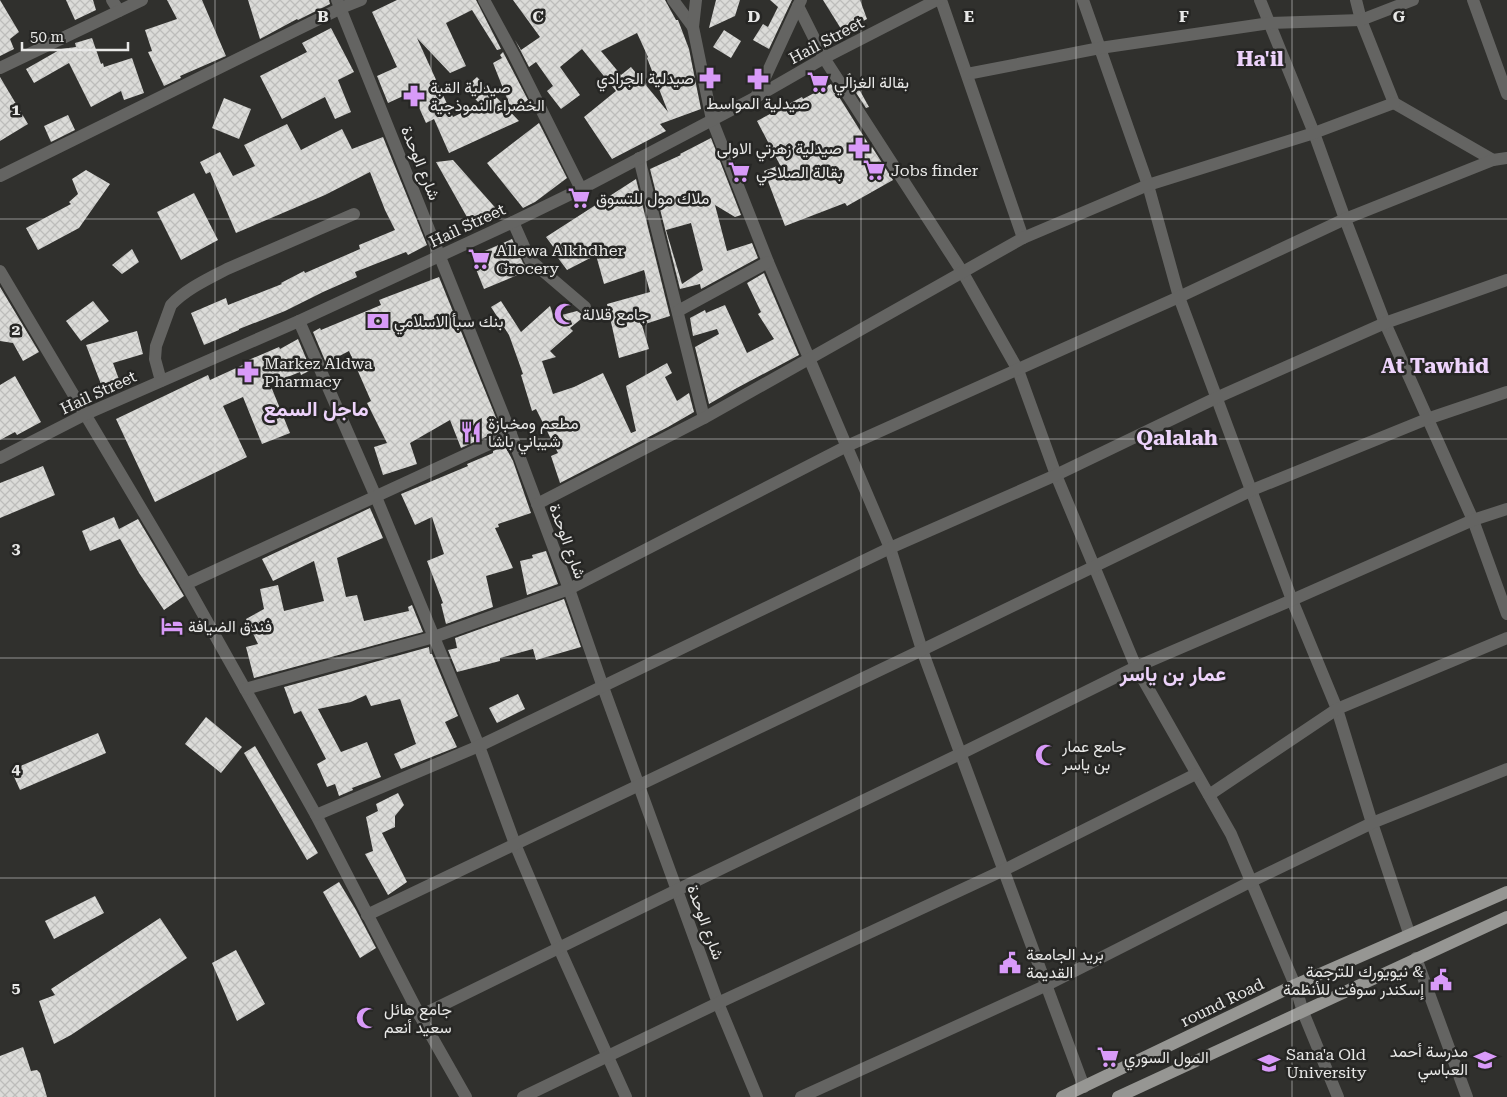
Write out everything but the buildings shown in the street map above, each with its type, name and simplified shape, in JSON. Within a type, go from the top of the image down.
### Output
[{"type":"main road","name":"round Road","points":[[1062,1097],[1295,985],[1507,892]]},
{"type":"main road","points":[[1118,1097],[1507,917]]},
{"type":"street","points":[[0,68],[116,6],[142,0]]},
{"type":"street","points":[[0,176],[339,4],[361,0]]},
{"type":"street","points":[[484,0],[514,55],[581,189]]},
{"type":"street","points":[[673,0],[693,27]]},
{"type":"street","points":[[696,0],[693,27],[712,120],[768,262],[890,548],[922,650],[1084,1087]]},
{"type":"street","name":"Hail Street","points":[[0,458],[86,414],[299,321],[581,189],[756,97],[824,58],[937,0]]},
{"type":"street","points":[[941,0],[1023,238]]},
{"type":"street","points":[[1083,0],[1148,185],[1179,297],[1292,600],[1337,709],[1372,823],[1410,933]]},
{"type":"street","points":[[1260,0],[1314,133],[1385,323],[1473,520],[1507,614]]},
{"type":"street","points":[[1356,0],[1360,20],[1394,103],[1493,160]]},
{"type":"street","points":[[967,74],[1100,48],[1270,23],[1360,20],[1413,0]]},
{"type":"street","points":[[1473,0],[1507,94]]},
{"type":"street","points":[[799,3],[824,58],[963,273],[1018,370],[1056,475],[1136,667],[1231,834],[1295,985],[1303,1012],[1338,1097]]},
{"type":"street","points":[[756,97],[799,3]]},
{"type":"street","name":"شارع الوحدة","points":[[339,4],[511,434],[718,1003],[758,1097]]},
{"type":"street","points":[[537,504],[704,418],[1023,238],[1148,185],[1314,133],[1394,103]]},
{"type":"street","points":[[639,158],[704,418]]},
{"type":"street","points":[[245,690],[434,637],[569,590],[847,446],[1179,297],[1345,219],[1493,160],[1507,158]]},
{"type":"street","points":[[161,381],[155,360],[156,346],[171,305],[176,300],[207,279],[227,269],[354,214]]},
{"type":"street","points":[[513,222],[530,260],[585,308]]},
{"type":"street","points":[[678,311],[768,262]]},
{"type":"street","points":[[0,271],[186,584],[316,815],[420,1016],[466,1097]]},
{"type":"street","points":[[316,815],[479,746],[890,548],[1056,475],[1216,398],[1385,323],[1507,280]]},
{"type":"street","points":[[299,321],[376,497],[434,637],[479,746],[515,844],[626,1097]]},
{"type":"street","points":[[367,915],[1252,490],[1427,419],[1507,392]]},
{"type":"street","points":[[186,584],[511,434]]},
{"type":"street","points":[[420,1016],[1136,667],[1473,520],[1507,509]]},
{"type":"street","points":[[1209,795],[1337,709],[1507,638]]},
{"type":"street","points":[[801,1097],[1047,986],[1252,881],[1372,823],[1507,769]]},
{"type":"street","points":[[523,1097],[718,1003],[1004,870],[1196,774]]},
{"type":"street","points":[[1416,958],[1467,1097]]},
{"type":"place","name":"صيدلية الجرادي","points":[[710,78]]},
{"type":"place","name":"صيدلية المواسط","points":[[758,79]]},
{"type":"place","name":"بقالة الغزالي","points":[[818,82]]},
{"type":"place","name":"صيدلية القبة الخضراء النموذجية","points":[[414,96]]},
{"type":"place","name":"صيدلية زهرتي الاولى","points":[[859,148]]},
{"type":"place","name":"Jobs finder","points":[[874,170]]},
{"type":"place","name":"بقالة الصلاحي","points":[[739,172]]},
{"type":"place","name":"ملاك مول للتسوق","points":[[579,198]]},
{"type":"place","name":"Allewa Alkhdher Grocery","points":[[479,259]]},
{"type":"place","name":"جامع قلالة","points":[[565,314]]},
{"type":"place","name":"بنك سبأ الاسلامي","points":[[378,321]]},
{"type":"place","name":"Markez Aldwa Pharmacy","points":[[248,372]]},
{"type":"place","name":"مطعم ومخبازة شيباني باشا","points":[[471,432]]},
{"type":"place","name":"فندق الضيافة","points":[[172,626]]},
{"type":"place","name":"جامع عمار بن ياسر","points":[[1046,755]]},
{"type":"place","name":"بريد الجامعة القديمة","points":[[1010,963]]},
{"type":"place","name":"نيويورك للترجمة & إسكندر سوفت للأنظمة","points":[[1441,980]]},
{"type":"place","name":"جامع هائل سعيد أنعم","points":[[367,1018]]},
{"type":"place","name":"المول السوري","points":[[1108,1057]]},
{"type":"place","name":"مدرسة أحمد العباسي","points":[[1485,1060]]},
{"type":"place","name":"Sana'a Old University","points":[[1269,1063]]},
{"type":"district","name":"Ha'il","points":[[1260,59]]},
{"type":"district","name":"At Tawhid","points":[[1435,366]]},
{"type":"district","name":"ماجل السمع","points":[[316,409]]},
{"type":"district","name":"Qalalah","points":[[1177,438]]},
{"type":"district","name":"عمار بن ياسر","points":[[1173,674]]}]
